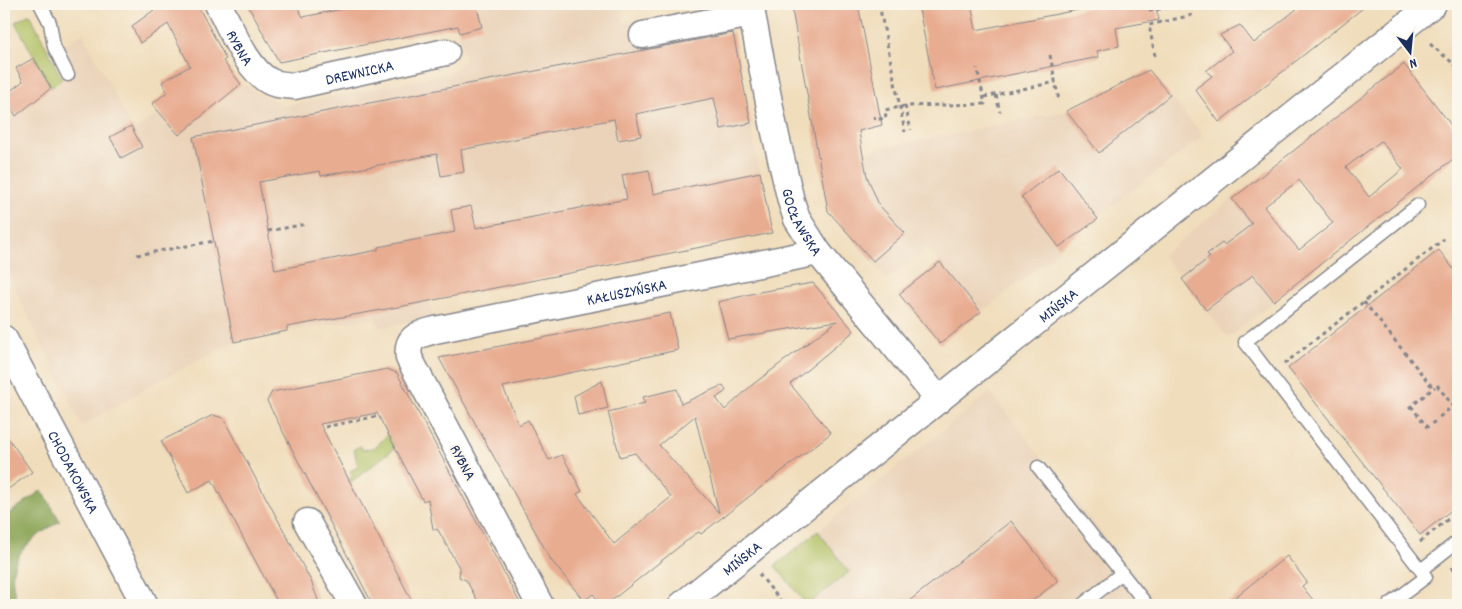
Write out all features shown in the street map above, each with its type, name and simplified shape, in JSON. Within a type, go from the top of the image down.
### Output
[{"type":"street","name":"RYBNA","points":[[218,4],[246,56],[260,76],[272,83]]},
{"type":"street","name":"MIŃSKA","points":[[682,605],[1433,4]]},
{"type":"street","name":"GOCŁAWSKA","points":[[751,9],[791,201],[797,219],[818,252],[940,400]]},
{"type":"street","points":[[643,35],[751,9]]},
{"type":"street","name":"DREWNICKA","points":[[272,83],[294,86],[446,52]]},
{"type":"street","name":"KAŁUSZYŃSKA","points":[[435,330],[818,252]]},
{"type":"street","name":"RYBNA","points":[[435,330],[412,339],[407,346],[409,358],[540,605]]},
{"type":"street","name":"CHODAKOWSKA","points":[[4,339],[145,605]]},
{"type":"street","points":[[307,522],[354,605]]},
{"type":"lane","points":[[40,4],[50,23],[54,47],[68,75]]},
{"type":"lane","points":[[1389,605],[1426,577],[1245,342],[1418,205]]},
{"type":"lane","points":[[1038,467],[1147,605]]},
{"type":"lane","points":[[1420,570],[1458,541]]},
{"type":"lane","points":[[1082,605],[1122,573]]},
{"type":"path","points":[[879,4],[905,132]]},
{"type":"path","points":[[1150,11],[1187,4]]},
{"type":"path","points":[[1155,56],[1149,25],[1194,15]]},
{"type":"path","points":[[1430,44],[1458,68]]},
{"type":"path","points":[[1050,54],[1060,101]]},
{"type":"path","points":[[1454,64],[1458,60]]},
{"type":"path","points":[[874,116],[875,120],[886,118],[885,110],[905,106],[985,104],[977,68]]},
{"type":"path","points":[[984,97],[1056,82]]},
{"type":"path","points":[[996,95],[1000,112]]},
{"type":"path","points":[[905,106],[911,130]]},
{"type":"path","points":[[268,231],[307,224]]},
{"type":"path","points":[[1282,366],[1444,239]]},
{"type":"path","points":[[137,255],[214,241]]},
{"type":"path","points":[[1364,302],[1436,386],[1453,406],[1427,427],[1410,407],[1436,386]]},
{"type":"path","points":[[325,428],[378,416]]},
{"type":"path","points":[[1407,552],[1458,511]]},
{"type":"path","points":[[758,573],[784,605]]},
{"type":"shaded area","points":[[452,4],[621,4],[624,23],[639,20],[646,49],[733,31],[772,233],[429,301],[433,316],[381,328],[375,318],[287,331],[234,342],[157,382],[82,426],[4,267],[4,126],[74,71],[62,46],[83,34],[129,122],[136,130],[223,61],[241,84],[285,106],[448,74],[465,60]]},
{"type":"shaded area","points":[[1149,70],[1203,136],[1059,247],[1059,251],[981,312],[927,248],[887,279],[828,211],[819,161],[1066,111]]},
{"type":"shaded area","points":[[1232,199],[1298,282],[1228,338],[1163,255]]},
{"type":"shaded area","points":[[990,392],[1158,605],[809,605],[849,571],[818,531]]},
{"type":"green space","points":[[28,15],[31,16],[62,79],[51,88],[15,22]]},
{"type":"green space","points":[[388,434],[395,448],[351,482],[349,479],[353,476],[350,471],[358,467],[354,449],[361,446],[362,450],[376,447]]},
{"type":"green space","points":[[42,490],[60,521],[27,545],[20,554],[13,576],[14,590],[19,605],[4,605],[4,517]]},
{"type":"green space","points":[[818,531],[849,572],[807,605],[775,566]]},
{"type":"building","points":[[151,4],[197,4],[226,59],[223,61],[241,84],[179,135],[152,104],[167,92],[162,82],[190,66],[168,24],[140,43],[132,26],[154,10]]},
{"type":"building","points":[[247,4],[296,4],[303,17],[367,4],[476,4],[482,27],[460,33],[458,26],[279,62]]},
{"type":"building","points":[[791,4],[858,4],[882,125],[859,131],[867,176],[879,205],[905,233],[873,261],[828,211]]},
{"type":"building","points":[[918,4],[971,4],[976,30],[1108,4],[1155,4],[1159,20],[1116,28],[1119,46],[1097,51],[1099,57],[935,90]]},
{"type":"building","points":[[1303,4],[1368,4],[1219,122],[1195,89],[1212,76],[1206,71],[1232,51],[1220,35],[1240,25],[1254,43]]},
{"type":"building","points":[[733,33],[751,123],[721,129],[714,98],[636,114],[641,136],[618,140],[614,119],[461,150],[464,172],[441,176],[437,154],[321,176],[320,171],[259,182],[275,270],[378,250],[378,247],[455,232],[451,210],[471,206],[476,228],[627,199],[622,175],[649,170],[653,194],[760,172],[772,233],[409,305],[287,327],[287,331],[234,342],[193,137]]},
{"type":"building","points":[[34,58],[51,88],[16,116],[4,96],[23,81],[16,68]]},
{"type":"building","points":[[1404,64],[1458,134],[1458,155],[1274,301],[1253,275],[1206,310],[1182,279],[1210,257],[1207,254],[1222,243],[1224,245],[1252,224],[1232,199]],"holes":[[[1381,141],[1403,169],[1369,197],[1346,167]],[[1299,180],[1333,223],[1299,250],[1264,207]]]},
{"type":"building","points":[[1149,70],[1170,95],[1099,153],[1066,111]]},
{"type":"building","points":[[131,126],[142,147],[121,158],[110,137]]},
{"type":"building","points":[[1059,168],[1098,219],[1059,247],[1021,197]]},
{"type":"building","points":[[1439,250],[1458,275],[1458,505],[1420,535],[1288,368]]},
{"type":"building","points":[[940,262],[981,312],[940,344],[899,294]]},
{"type":"building","points":[[813,283],[854,331],[790,384],[831,433],[701,534],[699,532],[695,534],[606,605],[602,605],[593,594],[584,601],[551,560],[439,358],[670,313],[678,350],[503,387],[519,425],[528,420],[549,460],[562,455],[582,491],[577,494],[614,544],[671,497],[635,453],[620,457],[608,412],[645,403],[643,397],[677,389],[681,404],[723,385],[726,391],[716,398],[725,410],[752,385],[837,321],[728,339],[718,302],[759,292]],"holes":[[[695,416],[719,513],[659,445]]]},
{"type":"building","points":[[387,369],[397,373],[521,605],[480,605],[466,580],[459,577],[460,569],[438,530],[433,529],[428,499],[423,501],[377,413],[320,424],[414,605],[373,605],[267,401],[272,392]]},
{"type":"building","points":[[602,381],[608,408],[578,415],[574,396]]},
{"type":"building","points":[[213,415],[223,418],[311,581],[318,600],[309,605],[279,605],[212,480],[188,493],[161,441]]},
{"type":"building","points":[[4,432],[32,472],[4,492]]},
{"type":"building","points":[[1011,521],[1058,581],[1027,605],[904,605]]},
{"type":"building","points":[[1287,556],[1307,582],[1302,586],[1317,605],[1225,605]]}]
